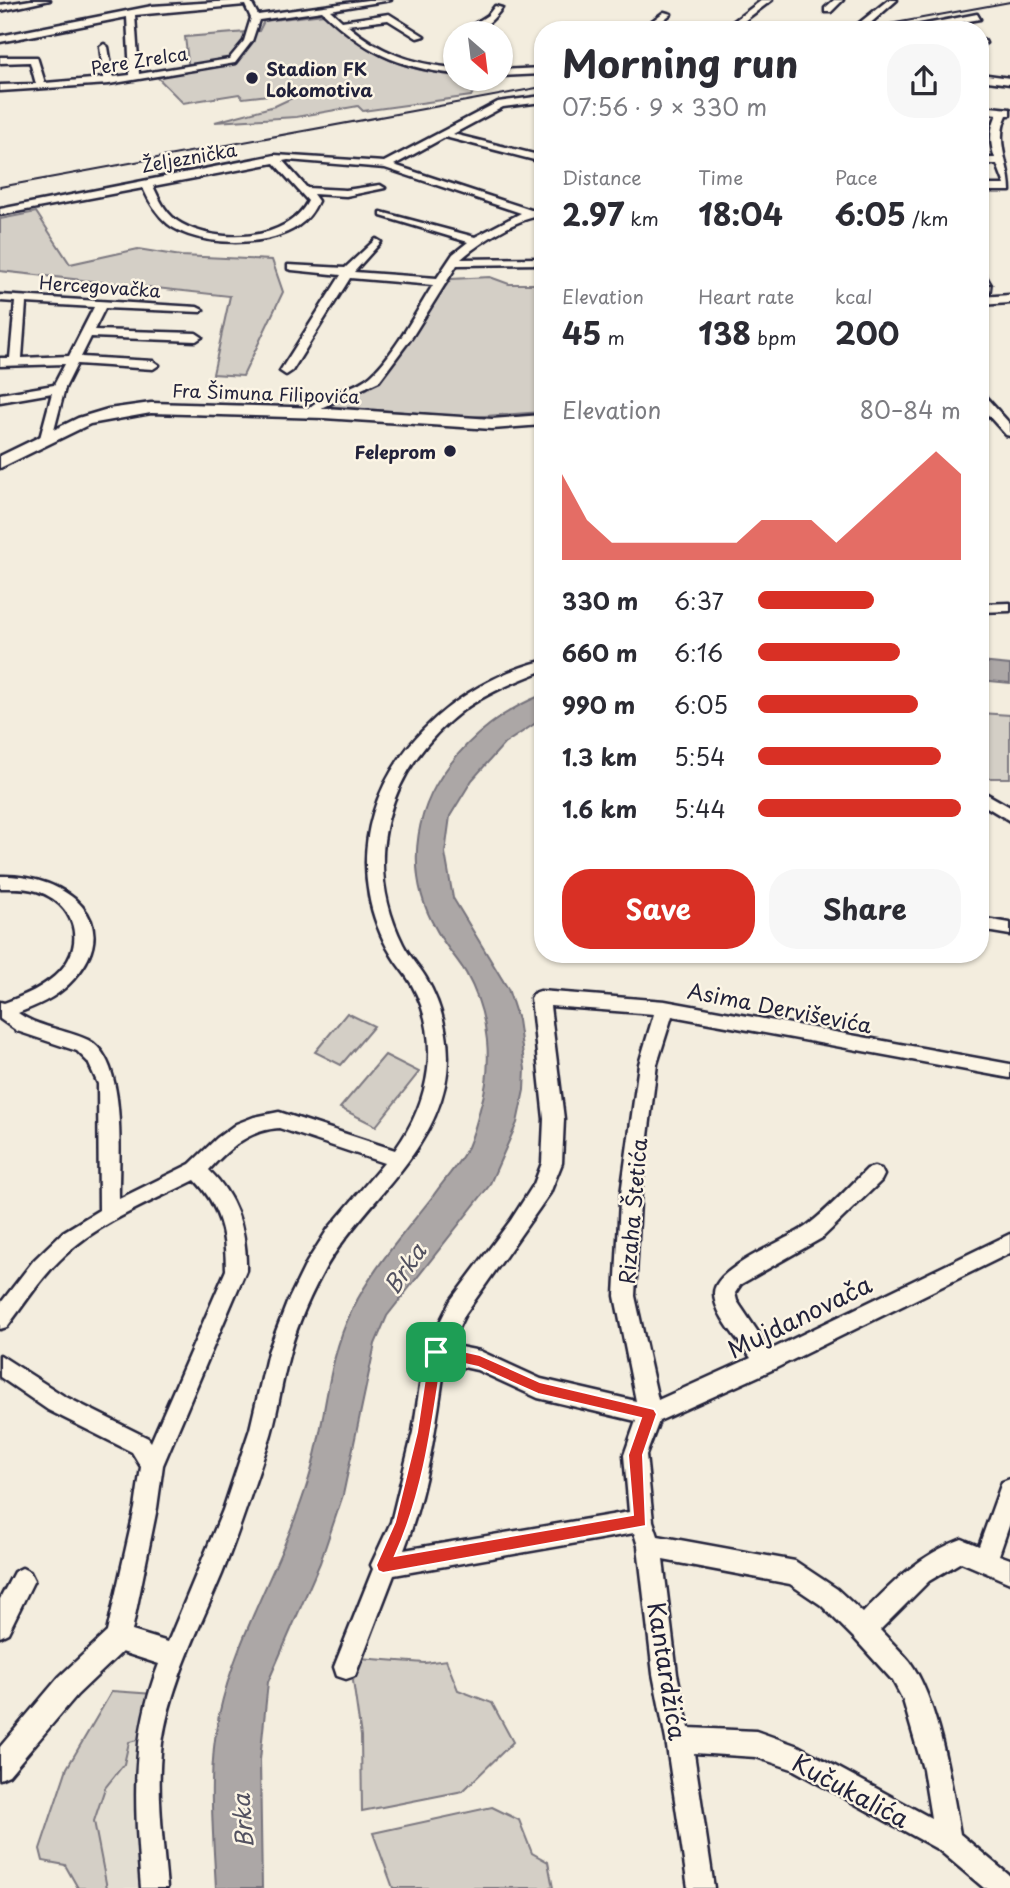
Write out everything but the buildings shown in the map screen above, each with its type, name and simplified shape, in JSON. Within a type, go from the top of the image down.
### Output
[{"type":"main road","points":[[989,300],[1010,299]]},
{"type":"main road","name":"Fra Šimuna Filipovića","points":[[0,463],[46,438],[96,417],[151,408],[312,412],[492,424],[534,421]]},
{"type":"street","points":[[5,18],[0,8],[46,0]]},
{"type":"street","points":[[309,0],[350,35],[379,53],[407,63],[443,69]]},
{"type":"street","points":[[0,39],[131,16],[152,9],[248,2],[255,18],[387,0]]},
{"type":"street","points":[[739,21],[768,0]]},
{"type":"street","points":[[828,10],[839,0]]},
{"type":"street","points":[[870,21],[893,0]]},
{"type":"street","points":[[482,21],[498,8]]},
{"type":"street","points":[[656,21],[667,14]]},
{"type":"street","points":[[131,16],[135,77]]},
{"type":"street","points":[[339,24],[389,17],[420,36]]},
{"type":"street","points":[[953,21],[977,17]]},
{"type":"street","name":"Pere Zrelca","points":[[0,88],[41,88],[108,81],[178,72],[234,60],[251,34],[255,18]]},
{"type":"street","points":[[11,27],[16,36]]},
{"type":"street","points":[[104,47],[108,81]]},
{"type":"street","points":[[0,60],[34,59],[41,88]]},
{"type":"street","points":[[527,72],[526,67],[534,62]]},
{"type":"street","points":[[513,72],[534,72]]},
{"type":"street","points":[[989,78],[1010,81]]},
{"type":"street","points":[[386,165],[501,104],[534,100]]},
{"type":"street","points":[[989,188],[1010,187],[995,145],[1001,120]]},
{"type":"street","points":[[447,135],[534,157]]},
{"type":"street","points":[[146,183],[159,209],[176,226],[192,233],[219,238],[267,235],[299,223],[310,213],[313,201],[275,158]]},
{"type":"street","name":"Željeznička","points":[[0,212],[275,158],[386,165]]},
{"type":"street","points":[[989,161],[1000,160]]},
{"type":"street","points":[[386,165],[534,213]]},
{"type":"street","points":[[306,191],[346,193],[380,188]]},
{"type":"street","points":[[312,412],[318,404],[375,378],[462,251],[530,213]]},
{"type":"street","points":[[385,214],[476,241]]},
{"type":"street","points":[[286,372],[348,273],[376,242]]},
{"type":"street","points":[[454,262],[534,261]]},
{"type":"street","points":[[292,267],[441,282]]},
{"type":"street","name":"Hercegovačka","points":[[0,298],[197,310]]},
{"type":"street","points":[[16,362],[21,299]]},
{"type":"street","points":[[46,438],[59,388],[101,305]]},
{"type":"street","points":[[88,333],[195,337]]},
{"type":"street","points":[[0,362],[71,360],[153,365]]},
{"type":"street","points":[[0,398],[59,388]]},
{"type":"street","points":[[989,408],[1008,429]]},
{"type":"street","points":[[989,608],[1010,607]]},
{"type":"street","points":[[154,1888],[149,1746],[157,1708],[174,1656],[219,1553],[263,1424],[278,1354],[302,1294],[323,1253],[400,1160],[420,1129],[436,1086],[439,1054],[434,1018],[419,982],[394,944],[377,899],[372,861],[378,811],[389,783],[425,734],[489,687],[534,669]]},
{"type":"street","points":[[989,801],[1010,816]]},
{"type":"street","points":[[0,882],[31,883],[52,889],[69,900],[81,915],[85,933],[76,961],[53,988],[30,1002],[1,1010]]},
{"type":"street","points":[[989,926],[1010,929]]},
{"type":"street","name":"Asima Derviševića","points":[[436,1352],[458,1307],[518,1226],[543,1187],[552,1163],[554,1119],[540,998],[665,1008],[1010,1071]]},
{"type":"street","name":"Rizaha Štetića","points":[[649,1414],[625,1296],[629,1201],[648,1064],[665,1008]]},
{"type":"street","points":[[1,1010],[23,1026],[84,1045],[96,1058],[107,1084],[108,1216]]},
{"type":"street","points":[[1,1316],[44,1263],[61,1247],[134,1201],[197,1170],[232,1136],[267,1120],[279,1120],[400,1160]]},
{"type":"street","points":[[0,1766],[68,1686],[118,1639],[146,1508],[152,1465],[236,1270],[238,1239],[229,1209],[213,1184],[197,1170]]},
{"type":"street","points":[[766,1362],[727,1304],[724,1291],[734,1278],[816,1232],[874,1175]]},
{"type":"street","name":"Mujdanovača","points":[[649,1414],[766,1362],[1010,1243]]},
{"type":"street","points":[[346,1667],[406,1509],[424,1432],[436,1352],[480,1361],[538,1388],[649,1414]]},
{"type":"street","points":[[0,1365],[56,1403],[140,1445],[152,1465]]},
{"type":"street","name":"Kantardžića","points":[[649,1414],[635,1455],[641,1521],[650,1546],[665,1674],[679,1740],[701,1888]]},
{"type":"street","points":[[985,1561],[1010,1490]]},
{"type":"street","points":[[383,1565],[641,1521]]},
{"type":"street","points":[[650,1546],[795,1573],[829,1597],[864,1630],[902,1672],[914,1697],[936,1769],[948,1841]]},
{"type":"street","points":[[864,1630],[916,1575],[941,1557],[962,1550],[1010,1571]]},
{"type":"street","points":[[0,1625],[22,1580]]},
{"type":"street","points":[[118,1639],[174,1656]]},
{"type":"street","name":"Kučukalića","points":[[679,1740],[756,1744],[798,1759],[948,1841],[1004,1888]]},
{"type":"shaded area","points":[[324,14],[353,39],[383,57],[416,69],[443,74],[443,91],[474,91],[471,96],[363,111],[358,106],[296,117],[215,122],[275,106],[309,90],[243,98],[239,94],[183,103],[156,76],[189,70],[185,37],[259,31],[264,21]]},
{"type":"shaded area","points":[[36,212],[70,264],[138,249],[181,256],[272,260],[283,292],[243,376],[213,374],[230,296],[0,271],[0,219]]},
{"type":"shaded area","points":[[490,277],[509,284],[534,284],[534,413],[470,417],[325,406],[367,389],[376,381],[451,279]]},
{"type":"shaded area","points":[[989,714],[1010,715],[1010,778],[989,778]]},
{"type":"shaded area","points":[[347,1013],[374,1026],[341,1065],[315,1052]]},
{"type":"shaded area","points":[[385,1055],[419,1072],[376,1126],[340,1108]]},
{"type":"shaded area","points":[[359,1658],[425,1663],[446,1660],[458,1690],[492,1703],[513,1742],[463,1791],[362,1811],[361,1736],[353,1681]]},
{"type":"shaded area","points":[[112,1691],[154,1694],[142,1739],[129,1742],[124,1764],[105,1788],[94,1821],[107,1888],[78,1888],[65,1865],[43,1861],[40,1849],[67,1768]]},
{"type":"shaded area","points":[[142,1739],[145,1888],[107,1888],[94,1821],[105,1788],[124,1764],[129,1741]]},
{"type":"shaded area","points":[[492,1807],[519,1820],[532,1853],[548,1862],[553,1888],[393,1888],[373,1833]]},
{"type":"water","points":[[989,663],[1010,665],[1010,683],[989,681]]},
{"type":"water","name":"Brka","points":[[534,699],[534,724],[504,744],[472,780],[450,816],[445,853],[453,898],[508,989],[518,1020],[525,1069],[517,1123],[489,1186],[387,1316],[375,1344],[343,1495],[320,1563],[268,1682],[260,1760],[262,1888],[216,1888],[212,1779],[219,1715],[237,1654],[287,1538],[309,1478],[331,1372],[343,1330],[379,1265],[468,1147],[484,1092],[488,1057],[480,1005],[466,973],[439,935],[426,909],[417,867],[420,825],[436,785],[457,755],[503,715]]},
{"type":"railway","points":[[906,21],[1010,2]]},
{"type":"railway","points":[[0,187],[534,88]]},
{"type":"place","name":"Stadion FK Lokomotiva","points":[[252,78]]},
{"type":"place","name":"Feleprom","points":[[450,451]]},
{"type":"route","points":[[436,1352],[480,1361],[538,1388],[649,1414],[635,1455],[641,1521],[383,1565],[402,1522],[424,1432],[436,1352]]}]
